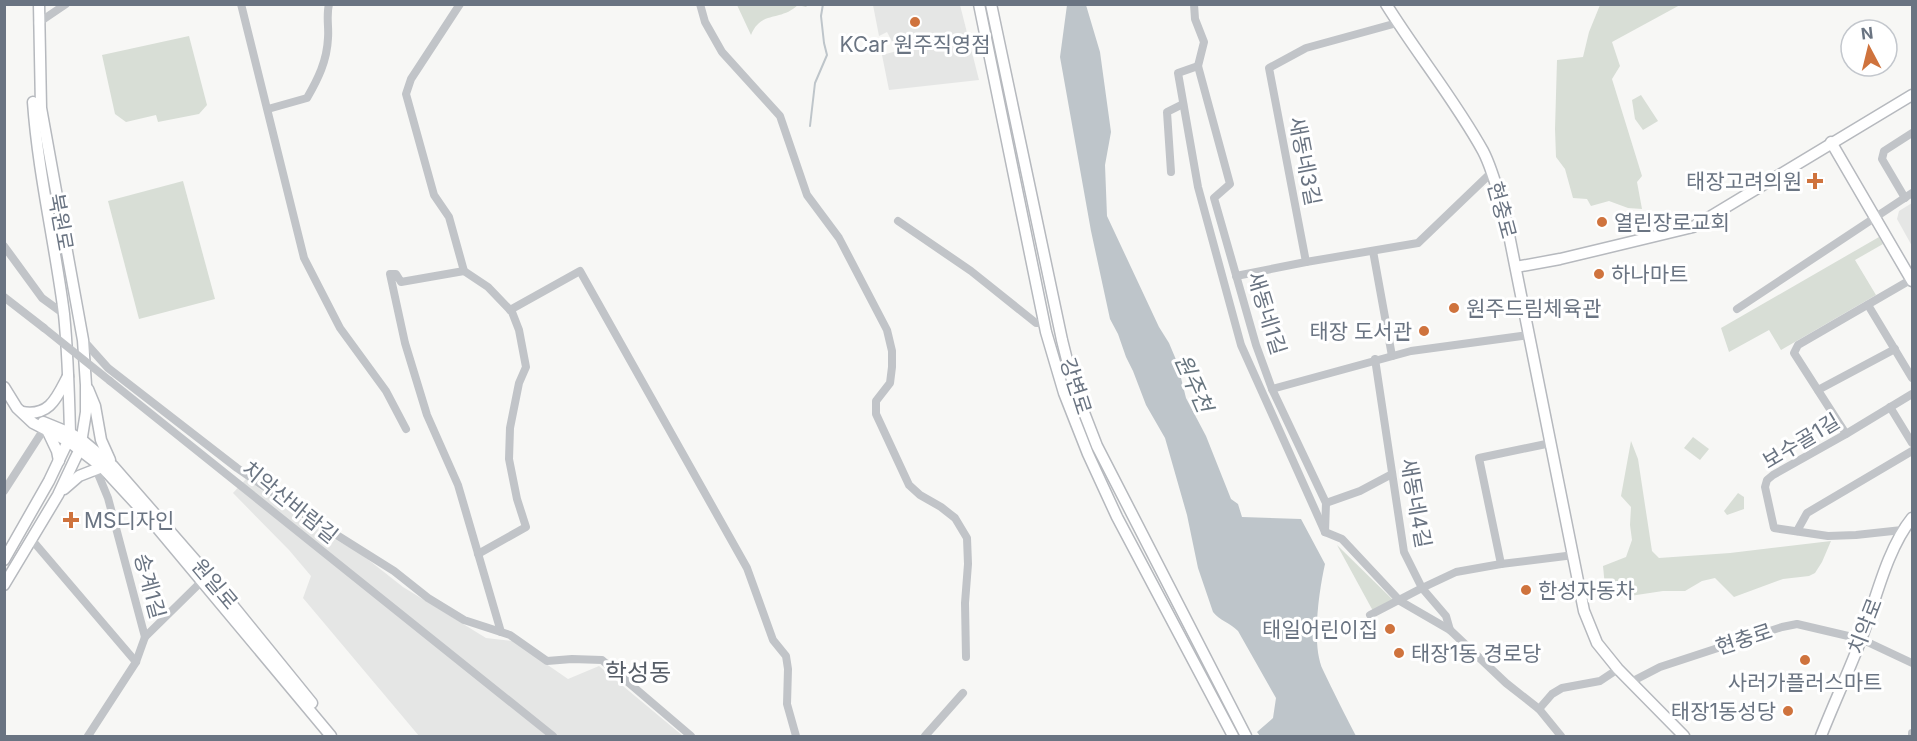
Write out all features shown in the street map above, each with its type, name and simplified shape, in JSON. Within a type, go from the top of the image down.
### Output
[{"type":"street","name":"북원로","points":[[4,560],[59,461],[69,437],[69,376],[64,314],[35,117],[32,4]]},
{"type":"street","name":"북원로","points":[[4,585],[58,495],[81,444],[86,412],[83,340],[41,108],[39,4]]},
{"type":"street","points":[[38,23],[66,4]]},
{"type":"street","points":[[241,4],[304,258],[340,327],[386,391],[406,429]]},
{"type":"street","points":[[268,109],[307,98],[321,73],[325,57],[328,38],[326,14],[328,4]]},
{"type":"street","points":[[460,4],[411,79],[406,94],[434,195],[451,223],[464,271],[488,287],[510,310],[519,330],[526,367],[519,383],[510,428],[509,459],[517,499],[526,527],[478,554]]},
{"type":"street","points":[[700,4],[705,22],[722,52],[780,116],[807,195],[839,238],[887,330],[892,367],[890,382],[876,401],[876,414],[909,484],[920,495],[956,518],[967,538],[966,657]]},
{"type":"street","name":"강변로","points":[[979,4],[1044,323],[1064,393],[1088,454],[1117,517],[1233,736]]},
{"type":"street","name":"강변로","points":[[991,4],[1073,384],[1097,446],[1246,736]]},
{"type":"street","name":"새동네1길","points":[[1194,4],[1196,19],[1204,42],[1198,66],[1230,184],[1214,198],[1256,345],[1272,389],[1326,503],[1325,532]]},
{"type":"street","name":"현충로","points":[[1386,4],[1464,120],[1483,151],[1492,172],[1506,220],[1516,267],[1584,611],[1598,643],[1618,669],[1684,736]]},
{"type":"street","name":"새동네3길","points":[[1306,262],[1269,68],[1305,48],[1397,23]]},
{"type":"street","points":[[1198,66],[1178,73],[1198,187],[1241,345],[1325,532],[1342,539],[1400,601],[1450,630]]},
{"type":"street","points":[[1516,267],[1693,226],[1912,95]]},
{"type":"street","points":[[1171,172],[1167,112],[1183,104]]},
{"type":"street","points":[[1737,309],[1909,196],[1882,159],[1884,151],[1912,134]]},
{"type":"street","points":[[1831,142],[1912,280],[1798,345],[1794,353],[1846,435]]},
{"type":"street","points":[[1236,276],[1418,243],[1492,172]]},
{"type":"street","points":[[897,221],[971,271],[1036,323],[1044,323]]},
{"type":"street","points":[[4,246],[42,298],[64,314]]},
{"type":"street","points":[[1373,251],[1392,356]]},
{"type":"street","points":[[464,271],[401,282],[396,274],[390,274],[405,343],[424,405],[458,485],[501,632]]},
{"type":"street","points":[[510,310],[580,272],[747,568],[773,640],[786,656],[787,704],[796,736]]},
{"type":"street","name":"치악산바람길","points":[[4,297],[553,736]]},
{"type":"street","points":[[1868,305],[1912,378]]},
{"type":"street","points":[[1272,389],[1411,351],[1529,335]]},
{"type":"street","points":[[83,340],[108,368],[237,468],[394,571],[428,598],[464,620],[510,635],[547,661],[602,660],[691,736]]},
{"type":"street","points":[[1818,390],[1894,349]]},
{"type":"street","name":"새동네4길","points":[[1375,359],[1404,552],[1422,588],[1446,616],[1450,630],[1539,709],[1561,736]]},
{"type":"street","points":[[19,410],[35,413],[53,405],[69,376]]},
{"type":"street","points":[[58,495],[79,476],[104,467],[95,406],[86,385]]},
{"type":"street","points":[[4,387],[19,410],[46,430],[69,437]]},
{"type":"street","name":"보수골1길","points":[[1902,530],[1828,536],[1774,528],[1764,487],[1767,480],[1912,394]]},
{"type":"street","points":[[1890,407],[1912,443]]},
{"type":"street","points":[[19,410],[69,437]]},
{"type":"street","points":[[46,430],[57,451],[59,461]]},
{"type":"street","points":[[4,491],[46,430]]},
{"type":"street","name":"원일로","points":[[69,437],[81,444],[209,576],[339,736]]},
{"type":"street","points":[[1501,564],[1479,458],[1551,443]]},
{"type":"street","points":[[1797,531],[1807,513],[1912,451]]},
{"type":"street","name":"원일로","points":[[104,467],[331,736]]},
{"type":"street","name":"송계1길","points":[[88,736],[136,662],[146,637],[108,498],[104,467]]},
{"type":"street","points":[[1326,503],[1360,491],[1392,474]]},
{"type":"street","name":"치악로","points":[[1821,736],[1902,530],[1912,518]]},
{"type":"street","points":[[32,540],[136,662]]},
{"type":"street","points":[[1370,615],[1456,572],[1574,555]]},
{"type":"street","points":[[146,637],[202,581]]},
{"type":"street","name":"현충로","points":[[1631,682],[1660,667],[1797,624],[1861,639],[1912,663]]},
{"type":"street","points":[[1539,709],[1552,694],[1562,688],[1600,681],[1618,669]]},
{"type":"street","points":[[925,736],[963,693]]},
{"type":"shaded area","points":[[737,5],[798,5],[760,22],[751,35]]},
{"type":"shaded area","points":[[873,5],[960,5],[979,80],[889,90],[882,55],[897,51],[887,32],[879,36]]},
{"type":"shaded area","points":[[1067,5],[1086,5],[1100,52],[1111,132],[1105,165],[1107,216],[1159,327],[1169,343],[1177,362],[1186,398],[1206,436],[1231,499],[1238,504],[1242,517],[1301,519],[1325,564],[1317,618],[1319,659],[1356,736],[1260,736],[1257,732],[1273,718],[1276,698],[1238,631],[1213,612],[1198,568],[1187,515],[1165,438],[1146,405],[1110,319],[1091,231],[1060,57]]},
{"type":"shaded area","points":[[1600,5],[1680,5],[1612,42],[1620,66],[1612,79],[1642,176],[1637,182],[1642,209],[1628,208],[1609,201],[1591,206],[1587,199],[1573,198],[1565,169],[1556,157],[1557,60],[1583,57],[1589,32]]},
{"type":"shaded area","points":[[189,36],[207,105],[199,114],[158,122],[156,115],[126,122],[115,114],[102,55]]},
{"type":"shaded area","points":[[1641,95],[1658,121],[1643,130],[1635,119],[1632,100]]},
{"type":"shaded area","points":[[183,181],[215,299],[139,319],[108,201]]},
{"type":"shaded area","points":[[1912,203],[1912,246],[1897,219],[1899,211]]},
{"type":"shaded area","points":[[1879,237],[1883,244],[1855,260],[1876,295],[1781,350],[1769,330],[1729,352],[1721,328]]},
{"type":"shaded area","points":[[1693,437],[1709,449],[1700,460],[1684,448]]},
{"type":"shaded area","points":[[1631,441],[1638,459],[1652,551],[1659,558],[1730,553],[1831,541],[1815,573],[1809,576],[1783,579],[1734,597],[1715,578],[1702,581],[1685,591],[1663,591],[1610,599],[1606,597],[1603,566],[1626,557],[1632,540],[1631,507],[1621,496]]},
{"type":"shaded area","points":[[246,479],[305,522],[361,554],[403,587],[486,638],[513,641],[568,679],[599,666],[683,736],[419,736],[303,598],[311,576],[233,493]]},
{"type":"shaded area","points":[[1738,493],[1744,497],[1744,509],[1727,515],[1724,511]]},
{"type":"shaded area","points":[[1337,545],[1393,600],[1373,611]]},
{"type":"waterway","points":[[810,126],[815,83],[827,55],[821,16],[823,4]]},
{"type":"place","name":"KCar 원주직영점","points":[[915,22]]},
{"type":"place","name":"태장고려의원","points":[[1815,181]]},
{"type":"place","name":"열린장로교회","points":[[1602,222]]},
{"type":"place","name":"하나마트","points":[[1599,274]]},
{"type":"place","name":"원주드림체육관","points":[[1454,308]]},
{"type":"place","name":"태장 도서관","points":[[1424,331]]},
{"type":"place","name":"MS디자인","points":[[71,520]]},
{"type":"place","name":"한성자동차","points":[[1526,590]]},
{"type":"place","name":"태일어린이집","points":[[1390,629]]},
{"type":"place","name":"태장1동 경로당","points":[[1399,653]]},
{"type":"place","name":"사러가플러스마트","points":[[1805,660]]},
{"type":"place","name":"태장1동성당","points":[[1788,711]]},
{"type":"district","name":"학성동","points":[[638,672]]},
{"type":"water label","name":"원주천","points":[[1194,383]]}]
